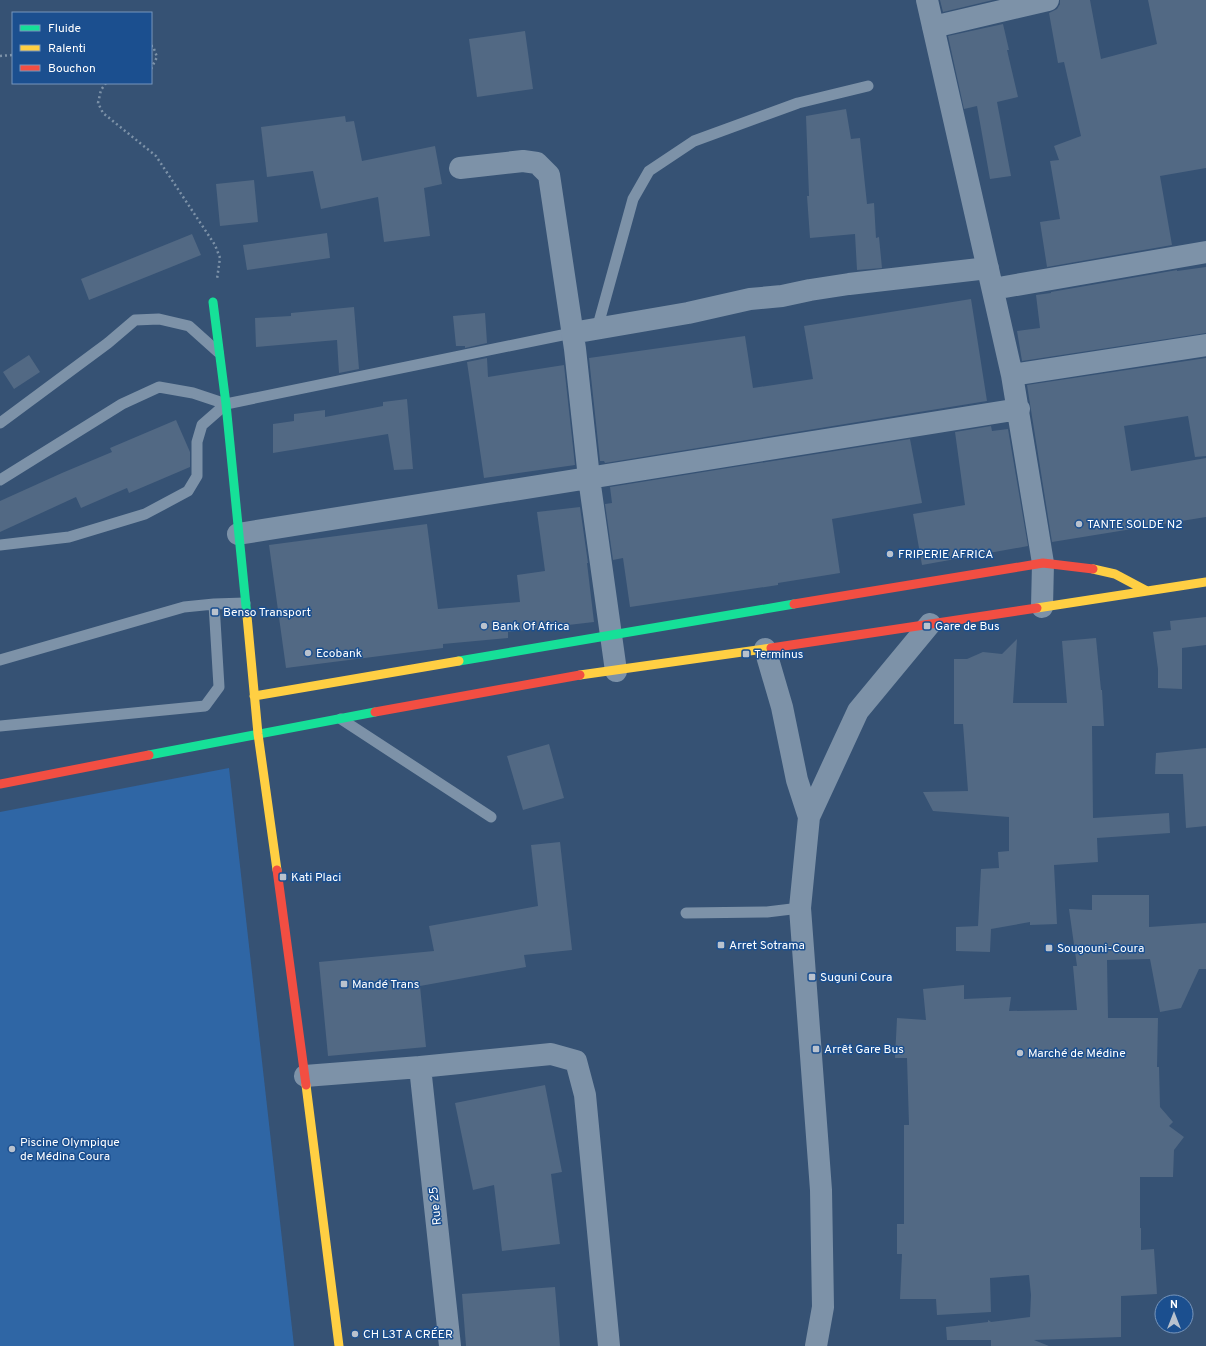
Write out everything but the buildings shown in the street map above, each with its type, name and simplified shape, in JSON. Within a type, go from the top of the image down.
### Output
[{"type":"street","points":[[927,0],[1019,409],[1043,563],[1042,607]]},
{"type":"street","points":[[933,27],[1048,0]]},
{"type":"street","points":[[460,168],[523,161],[537,163],[549,175],[572,333],[616,671]]},
{"type":"street","points":[[993,289],[1206,252]]},
{"type":"street","points":[[572,333],[688,313],[750,299],[782,296],[849,284],[988,268]]},
{"type":"street","points":[[213,302],[226,404],[258,734],[306,1076],[339,1346]]},
{"type":"street","points":[[1012,375],[1206,345]]},
{"type":"street","points":[[238,534],[1019,409]]},
{"type":"street","points":[[254,696],[1043,563],[1090,568],[1115,574],[1147,591]]},
{"type":"street","points":[[0,784],[564,677],[616,671],[765,649],[1206,582]]},
{"type":"street","points":[[816,1346],[823,1307],[821,1190],[800,908],[809,817],[858,711],[930,624]]},
{"type":"street","points":[[765,649],[782,707],[797,780],[809,817]]},
{"type":"street","points":[[306,1076],[420,1067],[550,1054],[576,1060],[585,1095],[609,1346]]},
{"type":"street","name":"Rue 25","points":[[420,1067],[450,1346]]},
{"type":"lane","points":[[597,329],[633,199],[649,171],[694,141],[798,103],[868,86]]},
{"type":"lane","points":[[0,423],[108,343],[135,320],[159,319],[189,326],[220,354]]},
{"type":"lane","points":[[0,545],[69,537],[145,514],[188,491],[197,476],[197,442],[202,425],[226,404],[572,333]]},
{"type":"lane","points":[[0,480],[122,404],[159,387],[193,393],[226,404]]},
{"type":"lane","points":[[0,660],[184,607],[245,603]]},
{"type":"lane","points":[[0,726],[205,706],[219,687],[214,604]]},
{"type":"lane","points":[[340,719],[491,817]]},
{"type":"lane","points":[[686,913],[767,912],[800,908]]},
{"type":"path","points":[[152,46],[157,56],[152,67]]},
{"type":"path","points":[[0,56],[12,55]]},
{"type":"path","points":[[105,84],[101,90],[98,103],[103,113],[156,156],[215,245],[220,258],[213,302]]},
{"type":"shaded area","points":[[229,768],[294,1346],[0,1346],[0,812]]},
{"type":"traffic: fast","points":[[213,302],[226,404],[247,616]]},
{"type":"traffic: fast","points":[[459,661],[794,604]]},
{"type":"traffic: fast","points":[[149,755],[375,712]]},
{"type":"traffic: slow","points":[[1093,569],[1115,574],[1147,591]]},
{"type":"traffic: slow","points":[[1037,608],[1206,582]]},
{"type":"traffic: slow","points":[[247,616],[258,734],[277,870]]},
{"type":"traffic: slow","points":[[580,675],[771,648]]},
{"type":"traffic: slow","points":[[254,696],[459,661]]},
{"type":"traffic: slow","points":[[306,1085],[339,1346]]},
{"type":"traffic: jam","points":[[794,604],[1043,563],[1093,569]]},
{"type":"traffic: jam","points":[[771,648],[1037,608]]},
{"type":"traffic: jam","points":[[375,712],[580,675]]},
{"type":"traffic: jam","points":[[0,784],[149,755]]},
{"type":"traffic: jam","points":[[277,870],[306,1085]]},
{"type":"place","name":"TANTE SOLDE N2","points":[[1079,524]]},
{"type":"place","name":"FRIPERIE AFRICA","points":[[890,554]]},
{"type":"place","name":"Benso Transport","points":[[215,612]]},
{"type":"place","name":"Bank Of Africa","points":[[484,626]]},
{"type":"place","name":"Gare de Bus","points":[[927,626]]},
{"type":"place","name":"Ecobank","points":[[308,653]]},
{"type":"place","name":"Terminus","points":[[746,654]]},
{"type":"place","name":"Kati Placi","points":[[283,877]]},
{"type":"place","name":"Arret Sotrama","points":[[721,945]]},
{"type":"place","name":"Sougouni-Coura","points":[[1049,948]]},
{"type":"place","name":"Suguni Coura","points":[[812,977]]},
{"type":"place","name":"Mandé Trans","points":[[344,984]]},
{"type":"place","name":"Arrêt Gare Bus","points":[[816,1049]]},
{"type":"place","name":"Marché de Médine","points":[[1020,1053]]},
{"type":"place","name":"Piscine Olympique de Médina Coura","points":[[12,1149]]},
{"type":"place","name":"CH L3T A CRÉER","points":[[355,1334]]}]
